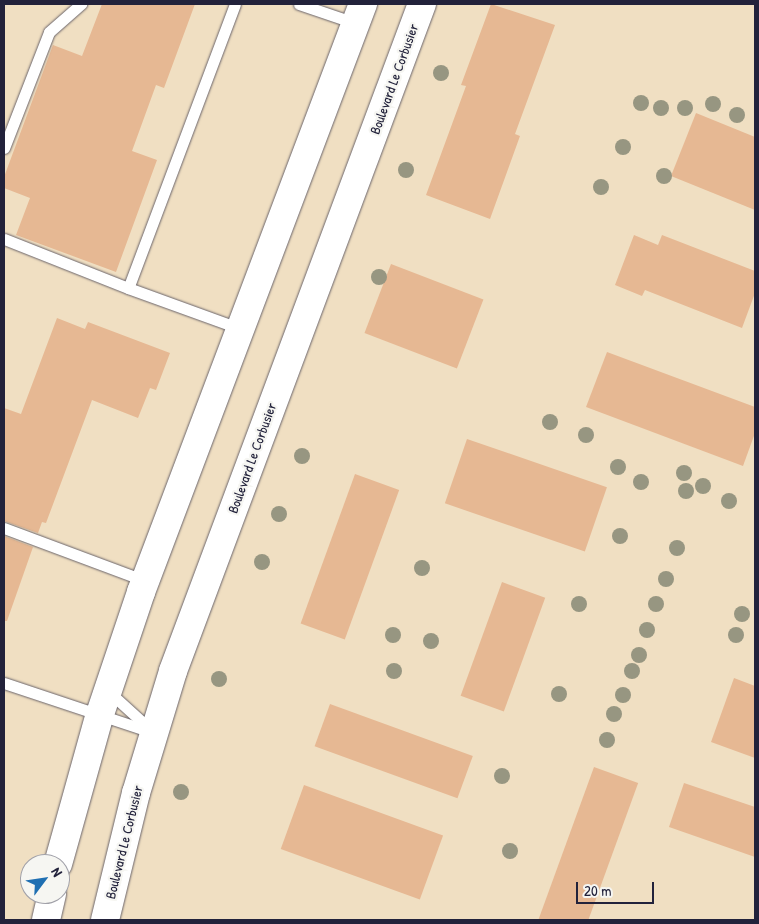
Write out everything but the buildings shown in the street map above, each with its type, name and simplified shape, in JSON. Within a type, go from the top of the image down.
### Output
[{"type":"street","name":"Boulevard Le Corbusier","points":[[105,920],[154,733],[192,618],[422,4]]},
{"type":"street","points":[[61,854],[99,717],[146,580],[359,13]]},
{"type":"street","points":[[46,920],[50,904]]},
{"type":"lane","points":[[4,148],[49,32],[81,4]]},
{"type":"lane","points":[[128,288],[235,4]]},
{"type":"lane","points":[[299,4],[359,13]]},
{"type":"lane","points":[[4,239],[241,330]]},
{"type":"lane","points":[[4,528],[146,580]]},
{"type":"lane","points":[[4,683],[99,717],[154,733]]},
{"type":"lane","points":[[108,691],[154,733]]}]
